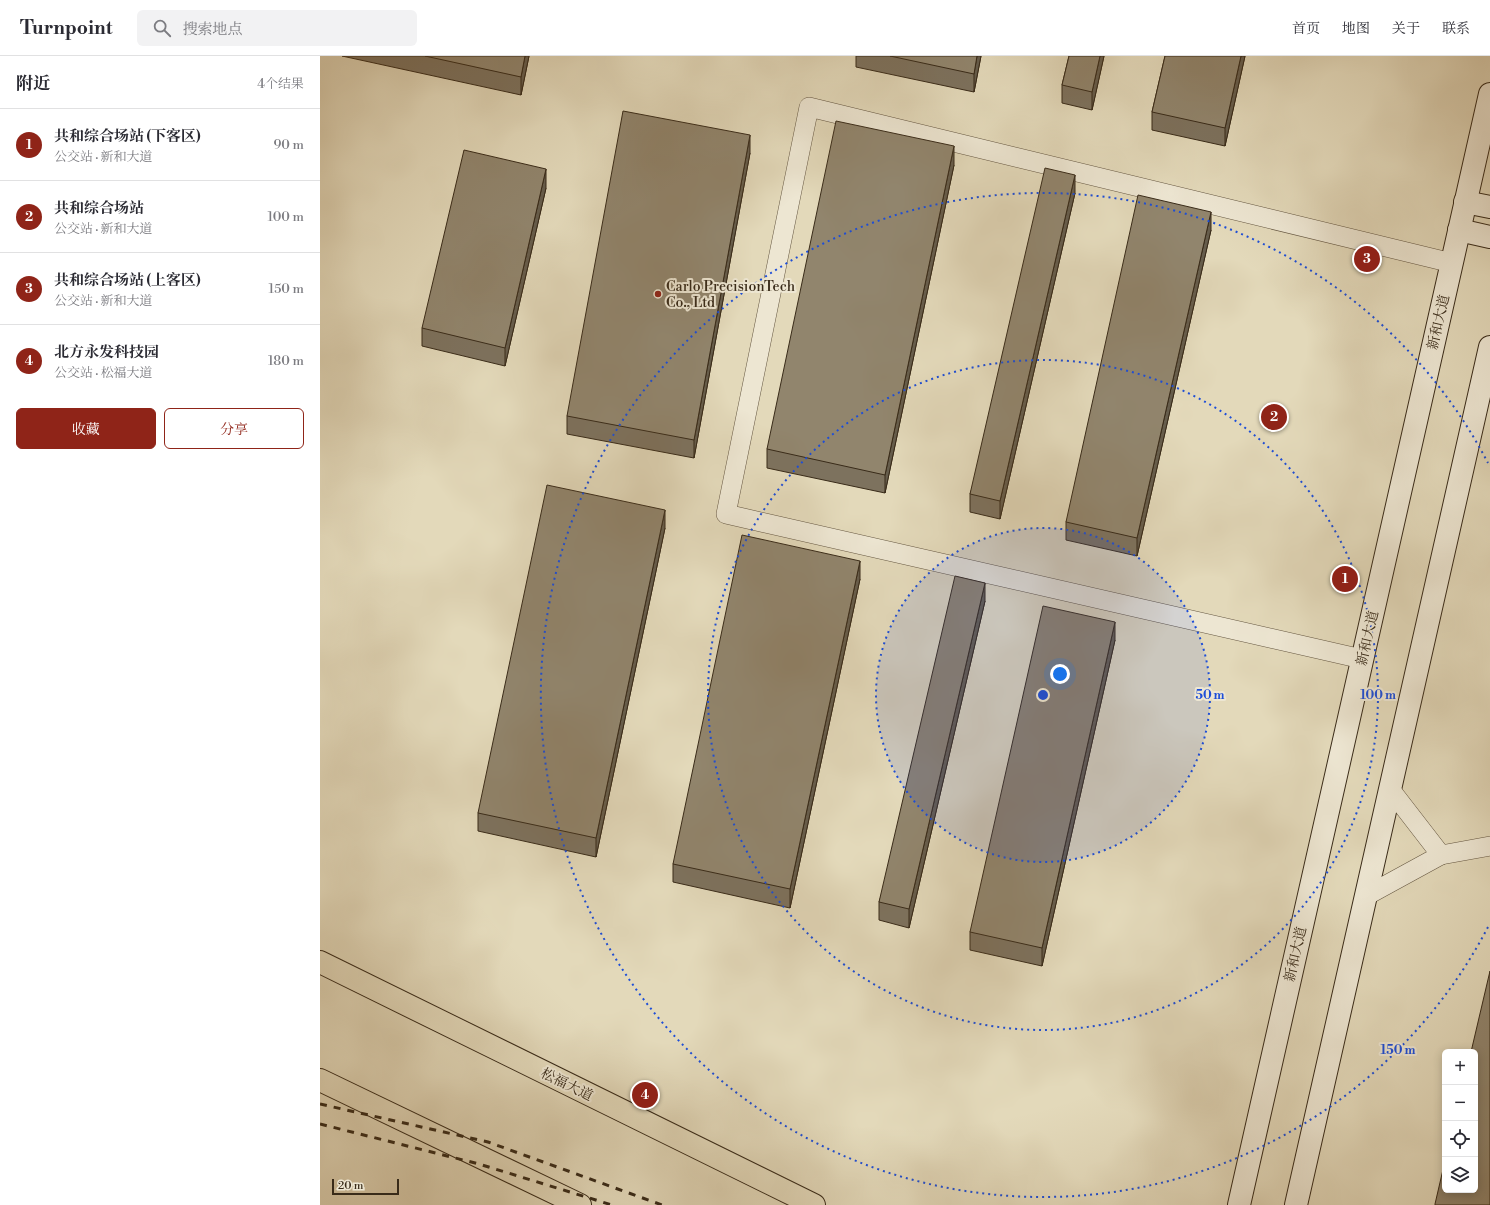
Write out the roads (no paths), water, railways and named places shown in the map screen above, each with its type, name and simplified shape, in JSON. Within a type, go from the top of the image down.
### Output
[{"type":"main road","name":"新和大道","points":[[1239,1205],[1490,94]]},
{"type":"main road","points":[[1465,202],[1490,206]]},
{"type":"main road","points":[[1459,230],[1490,237]]},
{"type":"main road","points":[[1296,1205],[1490,346]]},
{"type":"main road","name":"松福大道","points":[[320,962],[814,1205]]},
{"type":"main road","points":[[320,1080],[580,1205]]},
{"type":"street","points":[[1362,659],[726,514],[809,107],[1452,263]]},
{"type":"street","points":[[1390,789],[1441,855]]},
{"type":"street","points":[[1366,896],[1441,855],[1490,846]]},
{"type":"railway","points":[[320,1104],[488,1142],[662,1205]]},
{"type":"railway","points":[[320,1124],[479,1164],[612,1205]]},
{"type":"place","name":"共和综合场站 (上客区)","points":[[1367,259]]},
{"type":"place","name":"Carlo PrecisionTech Co., Ltd","points":[[658,294]]},
{"type":"place","name":"共和综合场站","points":[[1274,417]]},
{"type":"place","name":"共和综合场站 (下客区)","points":[[1345,579]]},
{"type":"place","name":"北方永发科技园","points":[[645,1095]]}]
